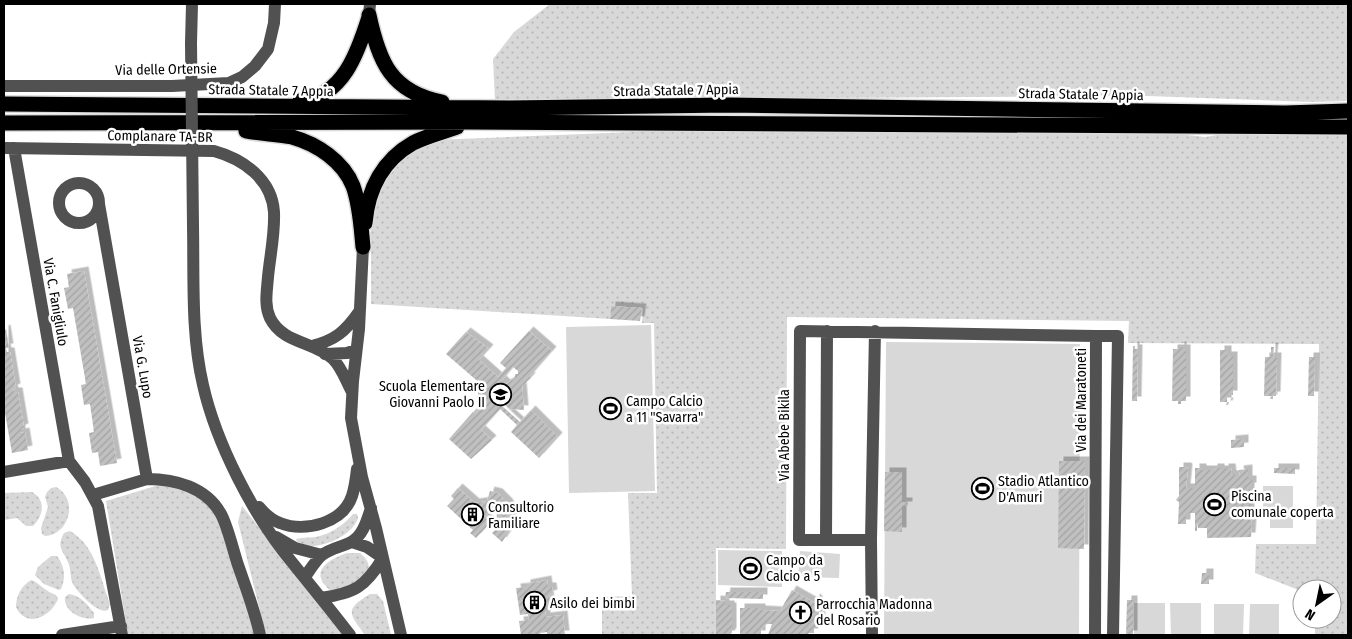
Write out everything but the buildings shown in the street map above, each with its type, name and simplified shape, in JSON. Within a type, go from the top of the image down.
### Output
[{"type":"highway","points":[[244,106],[309,100],[330,91],[346,72],[359,49],[370,10]]},
{"type":"highway","points":[[370,10],[374,38],[382,62],[408,90],[430,100],[510,108]]},
{"type":"highway","name":"Strada Statale 7 Appia","points":[[4,104],[510,108],[728,105],[1285,113],[1348,111]]},
{"type":"highway","points":[[363,246],[366,208],[372,190],[379,175],[395,155],[415,142],[468,122]]},
{"type":"highway","points":[[4,124],[468,122],[1348,127]]},
{"type":"highway","points":[[210,124],[292,138],[313,145],[327,154],[343,168],[353,186],[359,212],[363,246]]},
{"type":"street","points":[[192,4],[195,333],[203,385],[215,426],[245,493],[290,561],[305,577],[350,635]]},
{"type":"street","name":"Via delle Ortensie","points":[[4,86],[172,86],[230,83],[242,77],[255,66],[268,49],[274,23],[274,4]]},
{"type":"street","name":"Complanare TA-BR","points":[[9,148],[214,151],[231,155],[246,164],[261,179],[274,210],[266,301],[270,318],[277,329],[298,343],[327,348],[352,392]]},
{"type":"street","name":"Via C. Fanigliulo","points":[[9,148],[69,461]]},
{"type":"street","name":"Via G. Lupo","points":[[99,204],[147,479]]},
{"type":"street","points":[[363,246],[360,312],[351,418],[359,462],[401,635]]},
{"type":"street","points":[[327,348],[360,312]]},
{"type":"street","name":"Via Abebe Bikila","points":[[871,540],[799,540],[800,331],[1096,336]]},
{"type":"street","points":[[826,540],[827,331]]},
{"type":"street","points":[[872,635],[871,540],[875,331]]},
{"type":"street","name":"Via dei Maratoneti","points":[[1095,635],[1096,336],[1118,336],[1113,635]]},
{"type":"street","points":[[327,348],[347,353],[356,350]]},
{"type":"street","points":[[1096,456],[1116,456]]},
{"type":"street","points":[[4,472],[69,461],[93,495],[98,506],[122,630],[62,635]]},
{"type":"street","points":[[245,493],[267,516],[280,524],[300,527],[322,524],[338,516],[352,497],[359,462]]},
{"type":"street","points":[[93,495],[147,479],[172,481],[190,486],[207,498],[221,514],[256,617],[260,635]]},
{"type":"street","points":[[305,577],[322,555],[352,542],[358,536],[366,524],[371,508]]},
{"type":"street","points":[[272,535],[295,548],[322,555]]},
{"type":"street","points":[[352,542],[367,547],[383,558]]},
{"type":"street","points":[[1095,552],[1114,553]]},
{"type":"street","points":[[321,598],[347,593],[359,587],[372,576],[383,558]]},
{"type":"shaded area","points":[[550,4],[1348,4],[1348,101],[1313,102],[1148,96],[495,100],[493,59],[514,32]]},
{"type":"shaded area","points":[[683,130],[1143,130],[1205,137],[1237,132],[1348,133],[1348,635],[1315,635],[1315,629],[1342,629],[1342,579],[1292,579],[1292,587],[1255,573],[1256,544],[1316,544],[1319,344],[1128,343],[1129,321],[787,317],[786,549],[716,548],[716,635],[602,635],[602,597],[632,596],[628,493],[657,493],[654,323],[642,323],[643,308],[611,306],[610,319],[371,304],[371,204],[395,161],[433,140]]},
{"type":"shaded area","name":"Campo Calcio a 11 \"Savarra\"","points":[[651,325],[655,491],[569,493],[566,327]]},
{"type":"shaded area","name":"Stadio Atlantico D'Amuri","points":[[886,342],[1080,344],[1079,635],[884,635]]},
{"type":"shaded area","points":[[172,481],[190,486],[221,514],[260,635],[128,635],[106,501]]},
{"type":"shaded area","points":[[1263,486],[1293,486],[1293,528],[1270,528],[1270,514],[1263,508]]},
{"type":"shaded area","points":[[56,487],[68,500],[68,516],[60,530],[45,536],[42,534],[41,528],[48,507],[45,497],[51,488]]},
{"type":"shaded area","points":[[32,492],[40,499],[42,508],[37,522],[33,526],[26,526],[17,518],[4,520],[4,493]]},
{"type":"shaded area","points":[[242,506],[345,635],[266,635],[238,522]]},
{"type":"shaded area","points":[[353,514],[357,514],[358,517],[356,523],[338,539],[315,546],[306,546],[297,542],[296,539],[322,536],[332,531],[346,522]]},
{"type":"shaded area","points":[[70,531],[86,545],[96,563],[110,604],[108,610],[104,611],[94,606],[79,593],[73,584],[69,565],[60,543],[64,533]]},
{"type":"shaded area","name":"Campo da Calcio a 5","points":[[718,550],[782,551],[782,587],[718,585]]},
{"type":"shaded area","points":[[800,551],[840,554],[839,578],[798,577]]},
{"type":"shaded area","points":[[347,553],[360,553],[368,562],[367,572],[348,587],[330,590],[321,578],[322,568],[330,561]]},
{"type":"shaded area","points":[[51,556],[57,556],[64,572],[64,580],[59,590],[44,584],[35,575],[38,567]]},
{"type":"shaded area","points":[[31,580],[56,595],[58,599],[50,611],[38,618],[32,619],[20,614],[16,607],[20,592],[24,585]]},
{"type":"shaded area","points":[[69,594],[86,604],[94,613],[94,618],[84,618],[70,611],[65,602],[65,597]]},
{"type":"shaded area","points":[[370,594],[377,594],[383,601],[391,635],[365,635],[355,622],[352,612],[353,608]]},
{"type":"shaded area","points":[[1134,603],[1165,603],[1165,635],[1134,635]]},
{"type":"shaded area","points":[[1170,603],[1201,603],[1201,635],[1171,635]]},
{"type":"shaded area","points":[[1214,604],[1244,604],[1243,635],[1214,635]]},
{"type":"shaded area","points":[[1250,604],[1279,604],[1279,635],[1249,635]]},
{"type":"place","name":"Scuola Elementare Giovanni Paolo II","points":[[501,394]]},
{"type":"place","name":"Campo Calcio a 11 \"Savarra\"","points":[[610,409]]},
{"type":"place","name":"Stadio Atlantico D'Amuri","points":[[982,489]]},
{"type":"place","name":"Piscina comunale coperta","points":[[1215,504]]},
{"type":"place","name":"Consultorio Familiare","points":[[472,515]]},
{"type":"place","name":"Campo da Calcio a 5","points":[[750,568]]},
{"type":"place","name":"Asilo dei bimbi","points":[[534,603]]},
{"type":"place","name":"Parrocchia Madonna del Rosario","points":[[800,612]]}]
